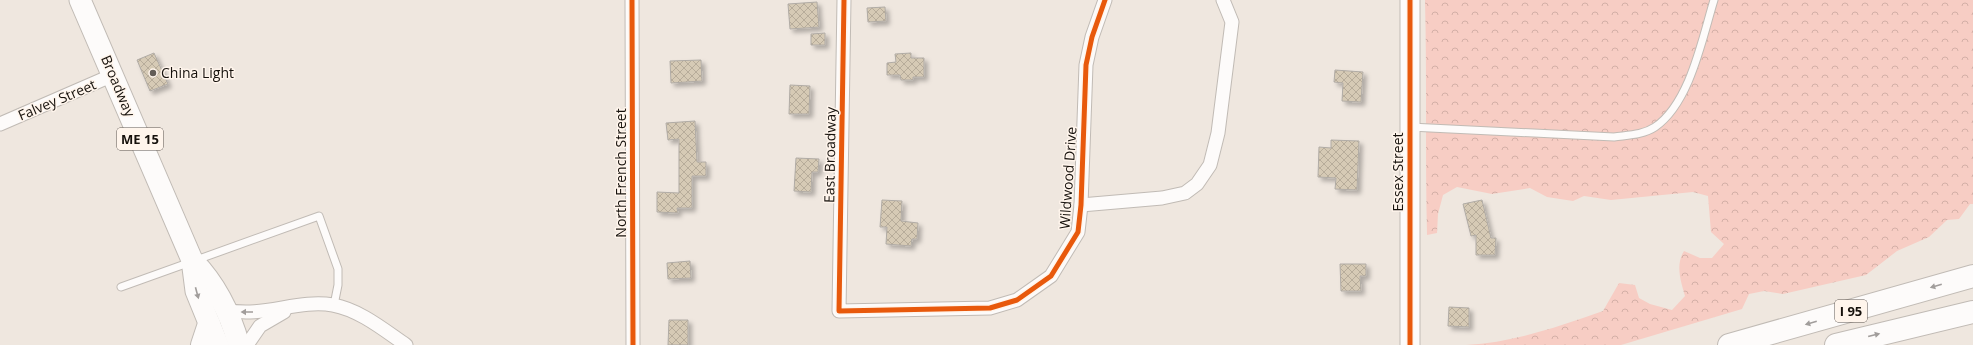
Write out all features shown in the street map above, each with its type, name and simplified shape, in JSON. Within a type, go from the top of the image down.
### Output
[{"type":"highway","name":"I 95","points":[[1729,345],[1973,276]]},
{"type":"highway","name":"I 95","points":[[1836,345],[1973,312]]},
{"type":"highway","points":[[202,345],[209,324]]},
{"type":"main road","name":"Broadway","points":[[80,0],[192,260],[196,291],[218,345]]},
{"type":"main road","name":"Broadway","points":[[192,260],[215,286],[239,345]]},
{"type":"street","name":"North French Street","points":[[632,0],[633,345]]},
{"type":"street","name":"East Broadway","points":[[839,311],[844,0]]},
{"type":"street","name":"Wildwood Drive","points":[[839,311],[990,308],[1017,300],[1051,276],[1078,232],[1081,205],[1086,65],[1092,37],[1105,0]]},
{"type":"street","points":[[1081,205],[1162,198],[1185,193],[1197,184],[1210,165],[1218,133],[1232,22],[1223,0]]},
{"type":"street","name":"Essex Street","points":[[1410,0],[1410,345]]},
{"type":"street","name":"Falvey Street","points":[[0,124],[113,75]]},
{"type":"street","points":[[226,310],[248,312],[317,304],[334,305],[366,319],[406,345]]},
{"type":"street","points":[[247,345],[260,326],[274,317],[296,307]]},
{"type":"lane","points":[[1410,127],[1614,137],[1640,134],[1655,127],[1673,110],[1687,84],[1714,0]]},
{"type":"lane","points":[[121,287],[192,260],[319,216],[338,269],[339,277],[334,305]]},
{"type":"green space","points":[[1425,0],[1973,0],[1973,204],[1970,204],[1959,219],[1947,220],[1929,237],[1897,251],[1866,275],[1783,294],[1764,291],[1749,294],[1742,309],[1621,345],[1466,345],[1502,341],[1536,333],[1603,311],[1619,283],[1635,285],[1639,298],[1650,304],[1672,310],[1685,296],[1679,268],[1681,256],[1684,251],[1700,258],[1712,258],[1724,244],[1711,232],[1708,196],[1693,192],[1611,200],[1584,196],[1573,201],[1547,197],[1530,188],[1492,194],[1457,187],[1443,195],[1438,214],[1437,233],[1427,235]]},
{"type":"building","points":[[817,2],[819,27],[790,29],[788,4]]},
{"type":"building","points":[[885,7],[886,21],[868,22],[867,8]]},
{"type":"building","points":[[825,33],[825,45],[811,45],[811,34]]},
{"type":"building","name":"China Light","points":[[154,53],[168,84],[150,91],[137,60]]},
{"type":"building","points":[[911,53],[911,58],[924,58],[924,77],[913,77],[913,80],[901,80],[900,75],[887,75],[887,63],[896,62],[895,54]]},
{"type":"building","points":[[701,60],[702,81],[671,83],[670,61]]},
{"type":"building","points":[[1335,70],[1363,72],[1361,102],[1342,101],[1343,83],[1334,82]]},
{"type":"building","points":[[790,85],[810,86],[809,114],[789,114]]},
{"type":"building","points":[[695,121],[697,162],[706,162],[706,176],[692,176],[692,208],[677,208],[678,213],[657,212],[657,192],[679,193],[679,139],[668,140],[666,123]]},
{"type":"building","points":[[1331,140],[1359,141],[1357,190],[1335,189],[1336,178],[1318,177],[1319,147],[1331,148]]},
{"type":"building","points":[[796,158],[819,159],[818,172],[812,172],[811,192],[794,191]]},
{"type":"building","points":[[882,200],[902,201],[901,221],[918,223],[917,239],[912,239],[911,246],[886,244],[887,227],[880,227]]},
{"type":"building","points":[[1482,200],[1491,238],[1496,238],[1495,255],[1476,255],[1476,235],[1471,236],[1463,204]]},
{"type":"building","points":[[690,261],[691,278],[668,279],[667,263]]},
{"type":"building","points":[[1340,264],[1366,264],[1366,276],[1360,276],[1361,291],[1341,291]]},
{"type":"building","points":[[1449,307],[1469,308],[1469,327],[1448,326]]},
{"type":"building","points":[[669,320],[688,320],[688,345],[668,345]]},
{"type":"cycle path","points":[[632,0],[633,345]]},
{"type":"cycle path","points":[[844,0],[839,311],[990,308],[1017,300],[1051,276],[1078,232],[1081,205],[1086,65],[1092,37],[1105,0]]},
{"type":"cycle path","points":[[1410,0],[1410,345]]},
{"type":"place","name":"China Light","points":[[153,73]]}]
